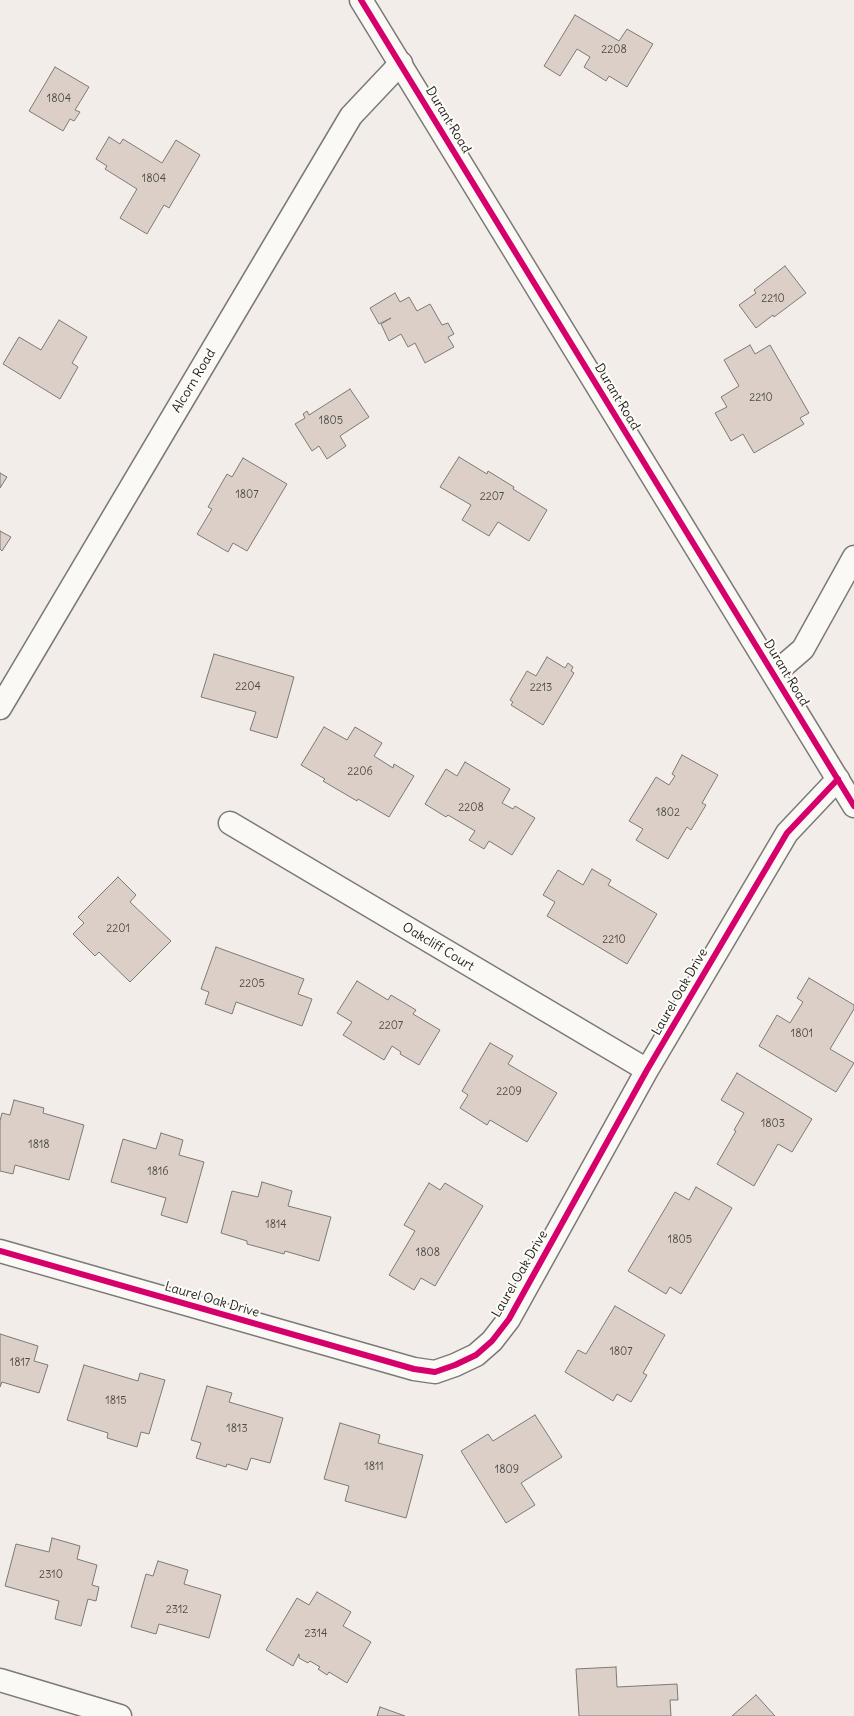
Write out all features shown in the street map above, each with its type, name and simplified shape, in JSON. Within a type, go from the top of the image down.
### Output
[{"type":"street","name":"Durant Road","points":[[361,0],[854,806]]},
{"type":"street","name":"Alcorn Road","points":[[0,708],[351,116],[400,63]]},
{"type":"street","points":[[774,674],[803,649],[854,557]]},
{"type":"street","name":"Laurel Oak Drive","points":[[0,1251],[414,1369],[435,1372],[476,1355],[492,1342],[509,1319],[647,1070],[787,833],[838,779]]},
{"type":"street","name":"Oakcliff Court","points":[[230,823],[647,1070]]},
{"type":"street","points":[[0,1680],[120,1716]]},
{"type":"building","points":[[575,15],[619,41],[627,29],[653,44],[627,87],[609,76],[606,81],[584,67],[590,57],[577,49],[560,76],[544,66]]},
{"type":"building","points":[[55,67],[89,87],[75,110],[80,112],[74,121],[70,119],[63,131],[29,111]]},
{"type":"building","points":[[109,137],[120,144],[123,139],[162,163],[176,140],[200,155],[169,208],[164,205],[147,234],[120,218],[137,189],[105,169],[107,166],[96,159]]},
{"type":"building","points":[[785,266],[806,293],[774,317],[773,315],[756,328],[739,305],[756,293],[754,290]]},
{"type":"building","points":[[395,293],[400,302],[409,297],[417,311],[430,304],[442,325],[448,323],[454,334],[448,337],[454,347],[425,363],[415,343],[408,347],[401,334],[389,341],[381,324],[391,318],[379,324],[370,308]]},
{"type":"building","points":[[59,320],[87,337],[72,363],[78,367],[60,399],[3,364],[19,337],[41,350]]},
{"type":"building","points":[[750,345],[755,354],[770,345],[809,413],[800,418],[804,424],[754,453],[743,434],[731,441],[715,413],[727,407],[721,397],[739,386],[724,360]]},
{"type":"building","points":[[350,389],[369,417],[340,436],[346,446],[327,459],[319,446],[312,451],[295,424],[305,418],[303,414],[307,411],[309,415]]},
{"type":"building","points":[[459,457],[487,474],[488,471],[514,487],[513,489],[547,510],[529,541],[498,522],[489,536],[462,520],[471,505],[440,487]]},
{"type":"building","points":[[243,458],[287,484],[247,551],[233,543],[228,552],[197,534],[212,509],[208,507],[227,474],[232,477]]},
{"type":"building","points":[[0,473],[7,477],[0,488]]},
{"type":"building","points":[[0,531],[11,537],[2,551],[0,549]]},
{"type":"building","points":[[214,654],[294,677],[277,738],[250,730],[256,712],[201,697]]},
{"type":"building","points":[[547,657],[565,668],[568,663],[573,667],[571,671],[574,673],[543,725],[511,705],[513,702],[510,700],[527,671],[536,676]]},
{"type":"building","points":[[324,727],[347,740],[355,727],[382,743],[374,756],[393,768],[394,764],[414,776],[389,817],[358,799],[357,801],[323,781],[325,779],[301,765]]},
{"type":"building","points":[[682,755],[718,775],[702,803],[706,805],[691,830],[687,827],[668,859],[636,840],[643,829],[629,821],[656,777],[669,785],[675,776],[672,774]]},
{"type":"building","points":[[465,762],[510,789],[502,803],[513,809],[515,806],[535,818],[512,855],[489,841],[484,849],[469,840],[475,831],[448,815],[446,817],[425,804],[446,769],[457,776]]},
{"type":"building","points":[[592,869],[611,880],[608,885],[657,914],[627,964],[547,916],[555,902],[543,895],[558,870],[583,885]]},
{"type":"building","points":[[118,877],[136,895],[130,902],[171,941],[130,982],[99,952],[95,956],[73,934],[84,923],[78,917]]},
{"type":"building","points":[[216,947],[304,979],[298,994],[312,999],[302,1026],[236,1002],[232,1014],[205,1004],[209,992],[201,989]]},
{"type":"building","points":[[809,978],[854,1005],[854,1009],[830,1049],[854,1063],[836,1092],[759,1046],[777,1015],[790,1023],[803,1002],[797,998]]},
{"type":"building","points":[[357,981],[388,1000],[391,995],[416,1010],[413,1014],[440,1030],[419,1065],[400,1054],[401,1052],[392,1046],[384,1060],[343,1035],[352,1022],[337,1013]]},
{"type":"building","points":[[490,1043],[513,1056],[508,1064],[557,1093],[527,1142],[490,1120],[487,1125],[460,1108],[468,1095],[462,1091]]},
{"type":"building","points":[[737,1073],[812,1119],[792,1152],[778,1144],[754,1186],[717,1164],[736,1131],[734,1130],[744,1113],[721,1100]]},
{"type":"building","points":[[14,1100],[44,1108],[43,1113],[84,1125],[69,1180],[15,1165],[13,1174],[0,1171],[0,1121],[2,1113],[10,1115]]},
{"type":"building","points":[[161,1133],[183,1140],[179,1155],[204,1162],[187,1223],[161,1215],[166,1198],[111,1182],[123,1139],[156,1149]]},
{"type":"building","points":[[262,1182],[292,1191],[288,1206],[331,1217],[319,1261],[285,1251],[284,1254],[247,1244],[247,1241],[221,1233],[232,1191],[258,1197]]},
{"type":"building","points":[[429,1183],[440,1190],[445,1183],[483,1206],[435,1286],[421,1278],[414,1290],[389,1275],[415,1231],[404,1225]]},
{"type":"building","points":[[696,1187],[732,1208],[681,1294],[670,1287],[666,1294],[628,1271],[675,1192],[689,1200]]},
{"type":"building","points":[[615,1306],[665,1335],[643,1373],[647,1375],[631,1402],[617,1394],[613,1401],[565,1372],[578,1350],[586,1354]]},
{"type":"building","points":[[0,1334],[38,1346],[34,1361],[48,1365],[39,1393],[2,1382],[0,1387]]},
{"type":"building","points":[[84,1365],[138,1381],[140,1373],[165,1380],[149,1434],[141,1432],[137,1447],[107,1438],[108,1433],[67,1420]]},
{"type":"building","points":[[207,1386],[232,1393],[229,1402],[283,1418],[270,1463],[251,1458],[247,1470],[227,1464],[226,1467],[196,1458],[201,1443],[191,1440]]},
{"type":"building","points":[[535,1415],[562,1457],[521,1483],[535,1505],[506,1523],[461,1451],[488,1434],[493,1441]]},
{"type":"building","points":[[340,1423],[380,1435],[378,1443],[423,1455],[406,1518],[345,1501],[349,1486],[324,1479]]},
{"type":"building","points":[[52,1538],[80,1546],[77,1559],[97,1565],[92,1585],[99,1587],[96,1601],[88,1599],[81,1626],[55,1619],[59,1601],[5,1586],[16,1544],[49,1552]]},
{"type":"building","points":[[158,1561],[188,1570],[184,1584],[221,1595],[209,1638],[159,1624],[156,1634],[131,1627],[146,1574],[153,1576]]},
{"type":"building","points":[[317,1592],[351,1612],[343,1626],[371,1642],[347,1683],[329,1672],[327,1675],[318,1669],[320,1667],[310,1661],[308,1663],[299,1658],[299,1654],[293,1666],[266,1650],[297,1598],[309,1605]]},
{"type":"building","points":[[616,1667],[617,1687],[677,1684],[678,1700],[670,1700],[671,1716],[579,1716],[576,1669]]},
{"type":"building","points":[[756,1695],[775,1716],[732,1716]]},
{"type":"building","points":[[380,1707],[405,1716],[377,1716]]},
{"type":"cycle path","points":[[361,0],[854,806]]},
{"type":"cycle path","points":[[0,1251],[414,1369],[435,1372],[476,1355],[492,1341],[509,1319],[647,1070],[787,833],[838,779]]}]
